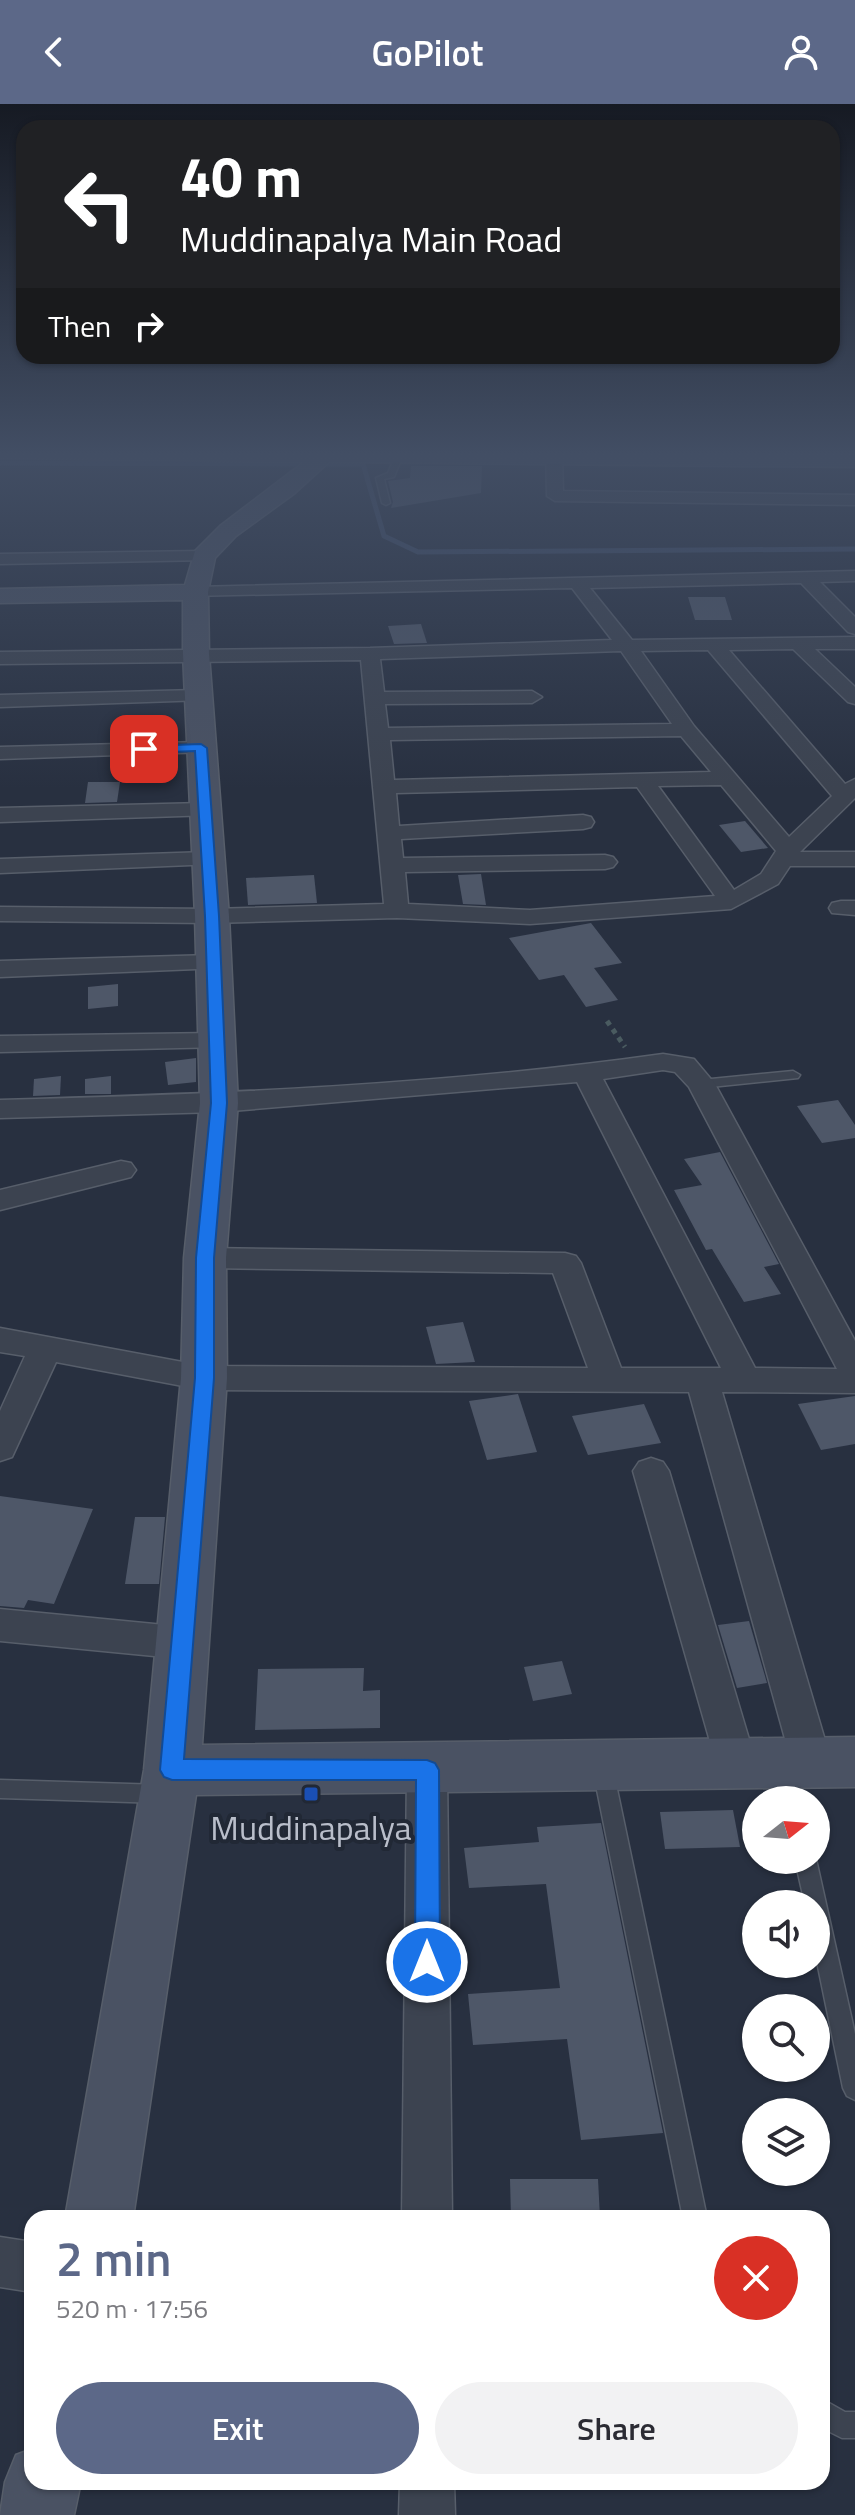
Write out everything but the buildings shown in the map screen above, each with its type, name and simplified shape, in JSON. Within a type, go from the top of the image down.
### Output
[{"type":"street","points":[[60,564],[199,574],[576,582],[855,576]]},
{"type":"street","points":[[100,2210],[170,1782],[185,1643],[204,1378],[205,1258],[219,1103],[212,916],[196,654],[199,574],[206,564]]},
{"type":"street","points":[[0,596],[199,574]]},
{"type":"street","points":[[805,577],[855,628]]},
{"type":"street","points":[[576,582],[785,855],[855,859]]},
{"type":"street","points":[[797,643],[855,698]]},
{"type":"street","points":[[0,658],[370,654],[515,647],[855,643]]},
{"type":"street","points":[[0,914],[212,916],[397,911],[530,917],[731,902],[770,879],[785,855],[847,799],[714,645]]},
{"type":"street","points":[[515,647],[532,697],[550,734]]},
{"type":"street","points":[[370,654],[397,911]]},
{"type":"street","points":[[0,701],[198,696]]},
{"type":"street","points":[[374,698],[532,697]]},
{"type":"street","points":[[376,734],[687,730]]},
{"type":"street","points":[[0,753],[201,748]]},
{"type":"street","points":[[385,787],[725,778]]},
{"type":"street","points":[[642,779],[731,902]]},
{"type":"street","points":[[559,781],[629,912]]},
{"type":"street","points":[[0,815],[204,810]]},
{"type":"street","points":[[390,833],[583,822]]},
{"type":"street","points":[[0,866],[207,859]]},
{"type":"street","points":[[392,865],[605,862]]},
{"type":"street","points":[[0,969],[212,963]]},
{"type":"street","points":[[0,1044],[216,1041]]},
{"type":"street","points":[[0,1109],[219,1103],[586,1073],[663,1062],[684,1065],[701,1084],[855,1372]]},
{"type":"street","points":[[586,1073],[744,1380]]},
{"type":"street","points":[[0,1200],[121,1170]]},
{"type":"street","points":[[205,1258],[565,1263],[609,1380]]},
{"type":"street","points":[[0,1340],[204,1378],[855,1381]]},
{"type":"street","points":[[0,1448],[45,1349]]},
{"type":"street","points":[[702,1380],[767,1615],[797,1771]]},
{"type":"street","points":[[651,1471],[797,1771]]},
{"type":"street","points":[[0,1625],[185,1643]]},
{"type":"street","points":[[170,1782],[602,1765],[797,1771]]},
{"type":"street","points":[[427,1770],[427,2210]]},
{"type":"street","points":[[0,2262],[24,2266]]},
{"type":"street","points":[[36,2515],[41,2490]]},
{"type":"street","points":[[427,2490],[427,2515]]},
{"type":"lane","points":[[701,1084],[793,1075]]},
{"type":"lane","points":[[602,1765],[693,2210]]},
{"type":"lane","points":[[0,1789],[170,1782]]},
{"type":"lane","points":[[830,1971],[855,2088]]},
{"type":"lane","points":[[830,2417],[842,2425],[855,2425]]},
{"type":"place","name":"Muddinapalya","points":[[311,1794]]},
{"type":"route","points":[[144,749],[201,748],[212,916],[219,1103],[205,1258],[204,1378],[185,1643],[172,1770],[427,1770],[427,1962]]}]
